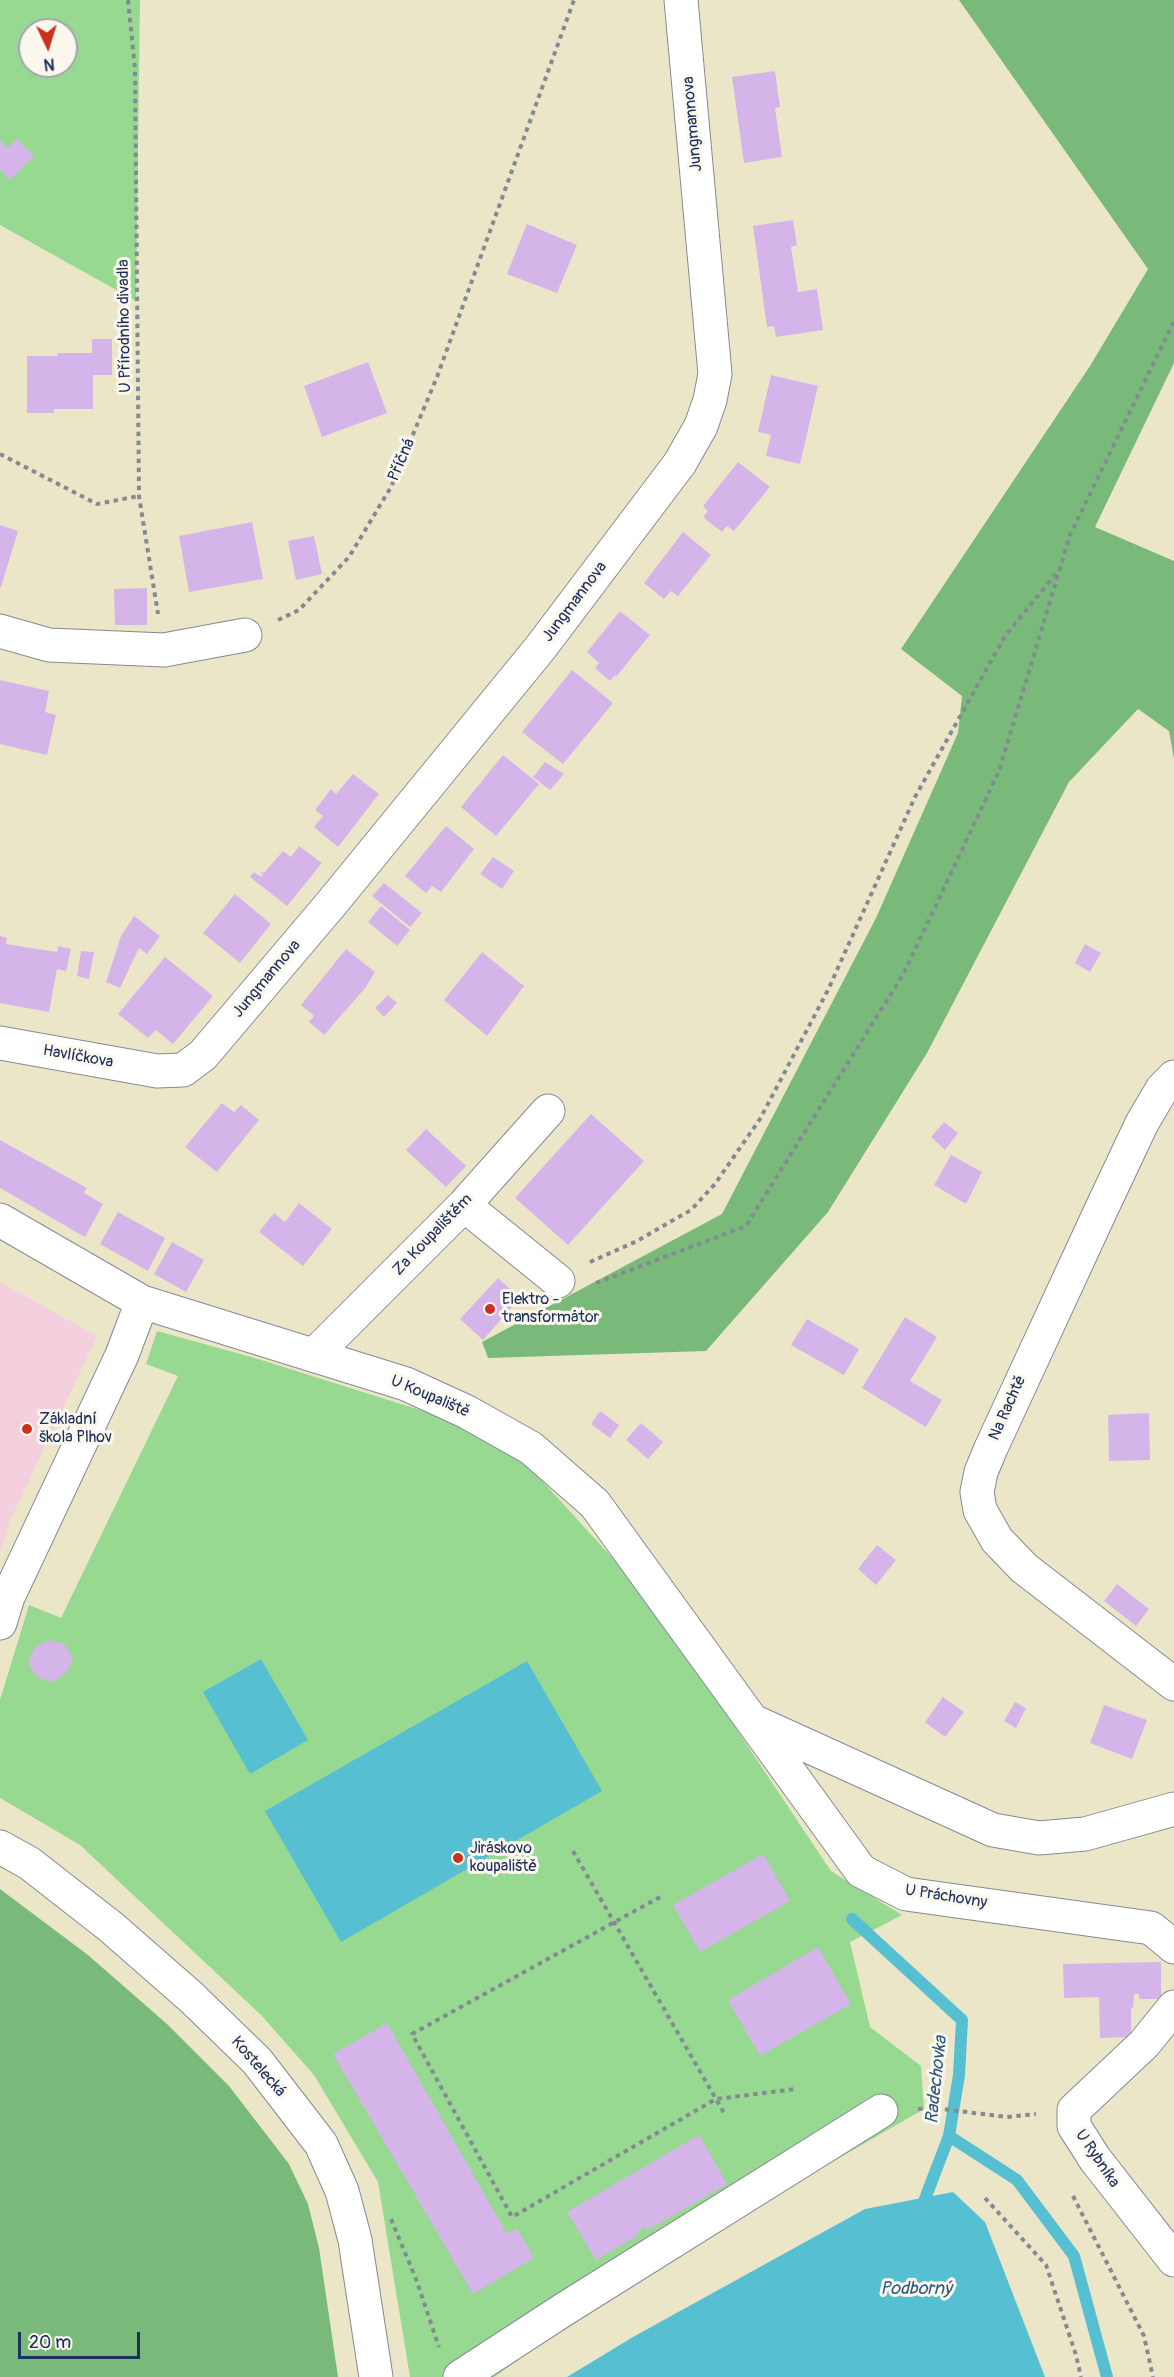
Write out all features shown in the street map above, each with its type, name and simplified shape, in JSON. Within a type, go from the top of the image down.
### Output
[{"type":"street","name":"Jungmannova","points":[[157,1071],[183,1070],[203,1055],[331,904],[541,646],[680,463],[701,426],[710,400],[715,374],[681,5]]},
{"type":"street","points":[[0,631],[49,645],[164,650],[244,635]]},
{"type":"street","name":"Havlíčkova","points":[[0,1043],[157,1071]]},
{"type":"street","name":"Na Rachtě","points":[[1174,1077],[1157,1097],[1110,1190],[991,1448],[981,1472],[977,1492],[980,1510],[997,1540],[1024,1568],[1174,1684]]},
{"type":"street","name":"Za Koupalištěm","points":[[314,1355],[464,1205],[548,1111]]},
{"type":"street","points":[[464,1205],[556,1280]]},
{"type":"street","name":"U Koupaliště","points":[[0,1220],[142,1302],[406,1384],[467,1412],[531,1448],[595,1504],[754,1721]]},
{"type":"street","points":[[0,1623],[8,1597],[122,1355],[142,1302]]},
{"type":"street","points":[[754,1721],[993,1830],[1040,1838],[1085,1834],[1174,1809]]},
{"type":"street","name":"U Práchovny","points":[[754,1721],[861,1871],[906,1894],[1151,1928],[1174,1947]]},
{"type":"street","name":"Kostelecká","points":[[0,1847],[29,1863],[111,1927],[191,1997],[257,2061],[321,2144],[342,2191],[355,2240],[376,2377]]},
{"type":"street","name":"U Rybníka","points":[[1174,2007],[1144,2044],[1074,2110],[1074,2126],[1101,2167],[1174,2260]]},
{"type":"street","points":[[460,2377],[881,2110]]},
{"type":"path","name":"U Přírodního divadla","points":[[128,0],[135,69],[139,496],[164,650]]},
{"type":"path","name":"Příčná","points":[[244,635],[299,610],[349,557],[391,487],[436,377],[574,0]]},
{"type":"path","points":[[1060,568],[1005,636],[915,797],[828,990],[760,1119],[715,1184],[691,1210],[637,1241],[556,1280],[560,1297],[746,1226],[904,973],[999,771],[1070,535],[1174,321]]},
{"type":"path","points":[[0,454],[97,504],[139,496]]},
{"type":"path","points":[[573,1851],[724,2114]]},
{"type":"path","points":[[660,1898],[412,2034],[512,2217],[716,2099],[796,2089]]},
{"type":"path","points":[[881,2110],[934,2108],[1007,2117]]},
{"type":"path","points":[[1071,2191],[1144,2336],[1153,2377]]},
{"type":"path","points":[[985,2198],[1046,2265],[1077,2355],[1081,2377]]},
{"type":"shaded area","name":"Základní škola Plhov","points":[[0,1282],[97,1336],[10,1521],[0,1552]]},
{"type":"green space","points":[[0,0],[140,0],[136,301],[0,225]]},
{"type":"green space","points":[[959,0],[1174,0],[1174,363],[1095,527],[1174,561],[1174,759],[1169,731],[1138,709],[1069,782],[927,1053],[828,1212],[706,1351],[488,1358],[482,1342],[722,1214],[876,918],[958,733],[962,696],[901,649],[1090,366],[1148,269]]},
{"type":"green space","name":"Jiráskovo koupaliště","points":[[157,1331],[255,1358],[436,1415],[524,1461],[649,1598],[831,1871],[902,1915],[850,1942],[870,2027],[921,2066],[924,2109],[654,2265],[494,2377],[410,2377],[378,2182],[314,2075],[261,2015],[80,1845],[0,1798],[0,1700],[29,1605],[61,1618],[178,1376],[146,1364]]},
{"type":"green space","points":[[0,1889],[88,1955],[167,2024],[229,2086],[289,2164],[308,2204],[319,2248],[338,2377],[0,2377]]},
{"type":"water","points":[[261,1659],[308,1740],[250,1774],[203,1692]]},
{"type":"water","points":[[527,1661],[602,1791],[341,1942],[265,1811]]},
{"type":"water","name":"Podborný","points":[[953,2192],[985,2222],[1045,2377],[567,2377],[633,2337],[865,2209]]},
{"type":"building","points":[[775,71],[780,107],[775,108],[782,157],[744,163],[732,77]]},
{"type":"building","points":[[17,139],[34,156],[10,180],[0,170],[0,140],[8,148]]},
{"type":"building","points":[[793,220],[797,245],[791,247],[798,292],[817,289],[823,330],[776,337],[774,326],[767,327],[753,226]]},
{"type":"building","points":[[527,224],[577,245],[557,293],[507,274]]},
{"type":"building","points":[[92,339],[112,339],[112,375],[93,375],[93,409],[54,409],[54,413],[27,413],[27,356],[92,353]]},
{"type":"building","points":[[368,362],[387,413],[322,437],[304,386]]},
{"type":"building","points":[[771,375],[818,386],[800,464],[766,456],[771,435],[758,432]]},
{"type":"building","points":[[738,462],[770,487],[734,531],[727,526],[722,532],[703,517],[708,511],[703,506]]},
{"type":"building","points":[[252,522],[263,579],[189,592],[179,536]]},
{"type":"building","points":[[0,525],[18,531],[1,587],[0,587]]},
{"type":"building","points":[[683,532],[711,555],[678,596],[671,591],[664,599],[644,583]]},
{"type":"building","points":[[314,536],[322,574],[296,580],[288,541]]},
{"type":"building","points":[[147,588],[147,625],[115,625],[114,589]]},
{"type":"building","points":[[620,611],[650,635],[616,677],[615,675],[610,681],[595,668],[599,663],[587,652]]},
{"type":"building","points":[[572,670],[613,703],[563,764],[522,732]]},
{"type":"building","points":[[0,680],[49,691],[45,712],[56,715],[47,755],[0,744]]},
{"type":"building","points":[[503,755],[539,784],[496,836],[461,807]]},
{"type":"building","points":[[545,762],[564,774],[550,790],[533,777]]},
{"type":"building","points":[[353,774],[379,794],[338,847],[314,827],[323,816],[315,810],[331,789],[336,794]]},
{"type":"building","points":[[446,826],[474,849],[441,892],[432,886],[426,893],[405,876]]},
{"type":"building","points":[[299,846],[322,863],[287,906],[250,877],[254,872],[261,877],[263,875],[260,871],[264,873],[283,851],[291,857]]},
{"type":"building","points":[[493,857],[514,871],[502,889],[480,874]]},
{"type":"building","points":[[384,883],[422,913],[410,927],[372,896]]},
{"type":"building","points":[[235,894],[271,924],[240,963],[203,933]]},
{"type":"building","points":[[381,906],[410,930],[397,946],[368,922]]},
{"type":"building","points":[[134,916],[160,936],[147,954],[139,948],[120,988],[106,982],[121,936]]},
{"type":"building","points":[[0,936],[7,938],[6,944],[57,952],[58,946],[71,949],[66,971],[57,969],[49,1012],[0,1003]]},
{"type":"building","points":[[1085,944],[1101,953],[1090,972],[1075,963]]},
{"type":"building","points":[[346,949],[375,972],[366,987],[324,1035],[309,1022],[314,1016],[301,1005]]},
{"type":"building","points":[[81,951],[94,952],[89,979],[77,976]]},
{"type":"building","points":[[482,952],[524,986],[487,1036],[444,1000]]},
{"type":"building","points":[[165,957],[213,996],[173,1044],[156,1030],[148,1038],[118,1014]]},
{"type":"building","points":[[388,995],[397,1003],[384,1017],[375,1008]]},
{"type":"building","points":[[222,1103],[234,1112],[241,1105],[259,1120],[217,1172],[185,1147]]},
{"type":"building","points":[[591,1114],[644,1161],[568,1245],[515,1198]]},
{"type":"building","points":[[944,1122],[958,1133],[945,1150],[931,1137]]},
{"type":"building","points":[[426,1129],[466,1166],[446,1187],[406,1150]]},
{"type":"building","points":[[0,1140],[87,1188],[84,1193],[103,1204],[85,1237],[0,1188]]},
{"type":"building","points":[[951,1155],[982,1172],[966,1204],[934,1185]]},
{"type":"building","points":[[299,1203],[332,1229],[303,1266],[259,1232],[274,1213],[285,1222]]},
{"type":"building","points":[[118,1212],[165,1238],[148,1271],[100,1244]]},
{"type":"building","points":[[172,1242],[204,1260],[186,1292],[154,1274]]},
{"type":"building","name":"Elektro - transformátor","points":[[498,1278],[520,1298],[483,1340],[460,1319]]},
{"type":"building","points":[[905,1317],[937,1337],[910,1381],[942,1400],[926,1427],[862,1388]]},
{"type":"building","points":[[807,1319],[859,1349],[844,1375],[791,1345]]},
{"type":"building","points":[[600,1411],[619,1425],[610,1438],[591,1424]]},
{"type":"building","points":[[1149,1413],[1150,1460],[1109,1461],[1108,1415]]},
{"type":"building","points":[[641,1423],[663,1442],[648,1459],[626,1440]]},
{"type":"building","points":[[877,1545],[896,1560],[876,1585],[858,1569]]},
{"type":"building","points":[[1117,1584],[1149,1609],[1136,1626],[1104,1601]]},
{"type":"building","points":[[49,1640],[64,1644],[73,1658],[67,1672],[53,1682],[37,1677],[28,1663],[35,1647]]},
{"type":"building","points":[[943,1697],[964,1712],[945,1737],[925,1722]]},
{"type":"building","points":[[1015,1702],[1026,1708],[1016,1728],[1004,1721]]},
{"type":"building","points":[[1104,1705],[1147,1720],[1132,1759],[1090,1743]]},
{"type":"building","points":[[763,1854],[790,1901],[700,1952],[673,1905]]},
{"type":"building","points":[[818,1947],[851,2004],[760,2056],[728,2000]]},
{"type":"building","points":[[1161,1962],[1161,1999],[1139,1999],[1139,1994],[1134,1994],[1133,2008],[1131,2008],[1131,2037],[1100,2038],[1099,1997],[1064,1998],[1063,1964]]},
{"type":"building","points":[[387,2023],[507,2234],[517,2229],[534,2258],[473,2294],[333,2054]]},
{"type":"building","points":[[699,2135],[727,2184],[648,2230],[645,2227],[637,2231],[639,2235],[596,2260],[567,2212]]},
{"type":"waterway","name":"Radechovka","points":[[852,1919],[962,2020],[959,2075],[949,2136],[920,2212]]},
{"type":"waterway","name":"Radechovka","points":[[949,2136],[1017,2180],[1074,2256],[1107,2377]]},
{"type":"place","name":"Elektro - transformátor","points":[[490,1309]]},
{"type":"place","name":"Základní škola Plhov","points":[[27,1429]]},
{"type":"place","name":"Jiráskovo koupaliště","points":[[458,1858]]}]
